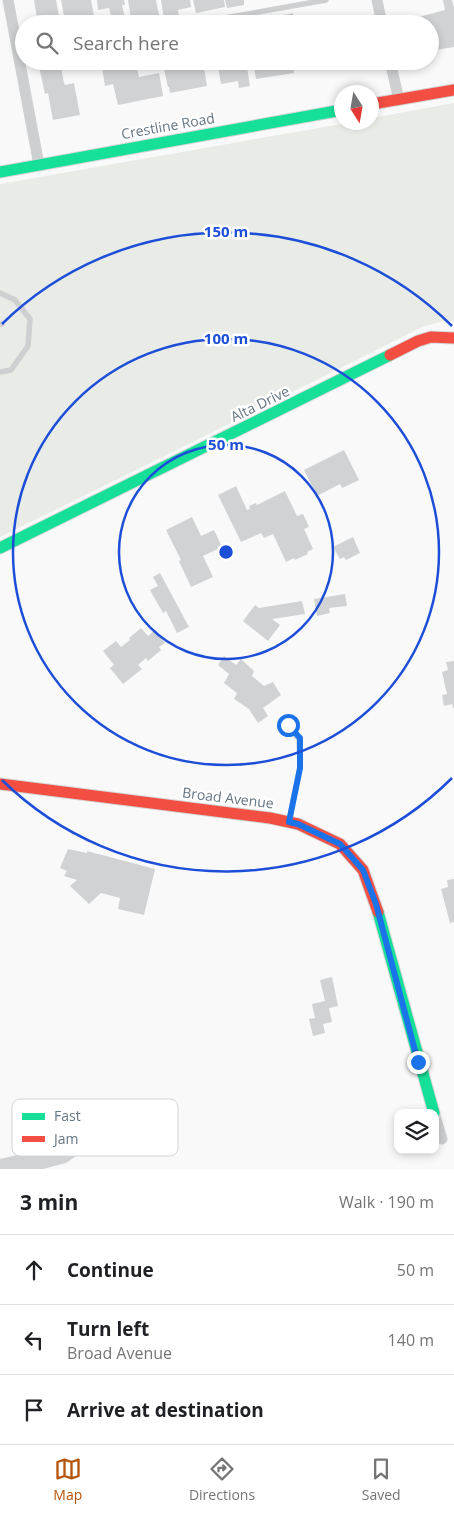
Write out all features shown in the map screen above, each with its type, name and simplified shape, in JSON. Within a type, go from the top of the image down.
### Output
[{"type":"street","points":[[8,0],[15,30]]},
{"type":"street","points":[[377,0],[380,15]]},
{"type":"street","points":[[23,70],[39,165]]},
{"type":"street","points":[[392,70],[399,100]]},
{"type":"street","points":[[379,103],[454,90]]},
{"type":"street","name":"Crestline Road","points":[[0,172],[334,111]]},
{"type":"street","name":"Alta Drive","points":[[0,548],[418,341],[432,336],[454,338]]},
{"type":"street","name":"Broad Avenue","points":[[0,784],[270,818],[298,824],[340,844],[363,870],[376,904],[418,1062],[433,1109]]},
{"type":"street","name":"Broad Avenue","points":[[439,1128],[442,1139]]},
{"type":"lane","points":[[242,15],[326,0]]},
{"type":"lane","points":[[0,293],[15,300],[30,319],[28,346],[11,370],[0,372]]},
{"type":"lane","points":[[288,725],[300,738],[300,768],[289,822]]},
{"type":"shaded area","points":[[454,103],[454,321],[442,321],[420,328],[0,537],[0,184],[334,125],[334,130],[379,130],[379,117]]},
{"type":"building","points":[[34,0],[56,0],[59,15],[36,15]]},
{"type":"building","points":[[61,0],[91,0],[94,15],[64,15]]},
{"type":"building","points":[[97,0],[124,0],[125,5],[122,5],[124,15],[111,15],[109,8],[98,10]]},
{"type":"building","points":[[128,0],[156,0],[159,15],[130,15]]},
{"type":"building","points":[[161,0],[190,0],[191,7],[178,10],[179,15],[163,15]]},
{"type":"building","points":[[193,0],[224,0],[225,7],[196,13]]},
{"type":"building","points":[[225,0],[244,0],[244,5],[227,8]]},
{"type":"building","points":[[443,0],[452,0],[454,8],[454,47],[439,50],[439,15],[426,15],[445,10]]},
{"type":"building","points":[[40,70],[62,70],[65,85],[74,83],[80,115],[53,120],[48,93],[45,94]]},
{"type":"building","points":[[102,70],[138,70],[139,77],[159,73],[163,96],[118,105],[113,84],[105,86]]},
{"type":"building","points":[[164,70],[204,70],[207,86],[170,93]]},
{"type":"building","points":[[219,70],[247,70],[250,86],[239,88],[238,81],[221,84]]},
{"type":"building","points":[[254,70],[294,70],[294,73],[256,79]]},
{"type":"building","points":[[344,450],[359,480],[342,488],[340,484],[317,496],[304,470]]},
{"type":"building","points":[[236,486],[247,510],[250,509],[249,506],[256,503],[257,505],[285,491],[297,516],[303,514],[309,527],[304,529],[313,549],[307,552],[308,554],[286,562],[273,534],[264,538],[261,533],[241,542],[218,495]]},
{"type":"building","points":[[192,517],[201,536],[214,530],[222,547],[203,556],[213,577],[191,587],[179,561],[181,560],[166,530]]},
{"type":"building","points":[[353,537],[360,553],[346,560],[344,557],[340,559],[333,547]]},
{"type":"building","points":[[160,573],[189,627],[177,633],[166,611],[163,613],[150,590],[158,586],[153,577]]},
{"type":"building","points":[[345,594],[347,606],[329,608],[330,613],[317,616],[314,599]]},
{"type":"building","points":[[302,601],[305,614],[272,619],[280,625],[268,641],[243,621],[255,605],[259,608]]},
{"type":"building","points":[[141,628],[148,636],[155,630],[165,643],[159,647],[161,650],[148,661],[146,658],[138,665],[142,669],[123,684],[110,668],[114,665],[103,651],[116,641],[121,647]]},
{"type":"building","points":[[224,656],[236,665],[241,659],[254,671],[252,676],[264,686],[273,682],[281,695],[263,708],[268,716],[258,723],[249,709],[234,699],[237,693],[224,683],[229,674],[218,665]]},
{"type":"building","points":[[454,661],[453,708],[452,704],[444,706],[442,695],[447,694],[442,672],[448,670],[446,662]]},
{"type":"building","points":[[68,849],[87,853],[87,851],[155,869],[144,915],[118,909],[120,898],[101,893],[89,904],[70,886],[77,880],[64,876],[67,871],[60,868]]},
{"type":"building","points":[[454,879],[454,922],[450,923],[441,889],[448,887],[447,880]]},
{"type":"building","points":[[332,977],[338,1006],[329,1008],[332,1022],[323,1024],[325,1033],[313,1036],[309,1019],[315,1018],[312,1004],[325,1001],[320,980]]},
{"type":"building","points":[[13,1156],[76,1156],[66,1163],[43,1169],[0,1169],[0,1159]]},
{"type":"traffic: fast","points":[[0,172],[334,111]]},
{"type":"traffic: fast","points":[[0,548],[390,355]]},
{"type":"traffic: fast","points":[[378,912],[433,1109]]},
{"type":"traffic: jam","points":[[379,103],[454,90]]},
{"type":"traffic: jam","points":[[390,355],[418,341],[431,337],[454,338]]},
{"type":"traffic: jam","points":[[0,784],[270,818],[298,824],[340,844],[363,870],[378,912]]},
{"type":"route","points":[[288,725],[300,738],[300,768],[289,822],[298,824],[340,844],[363,870],[376,904],[418,1062]]}]
